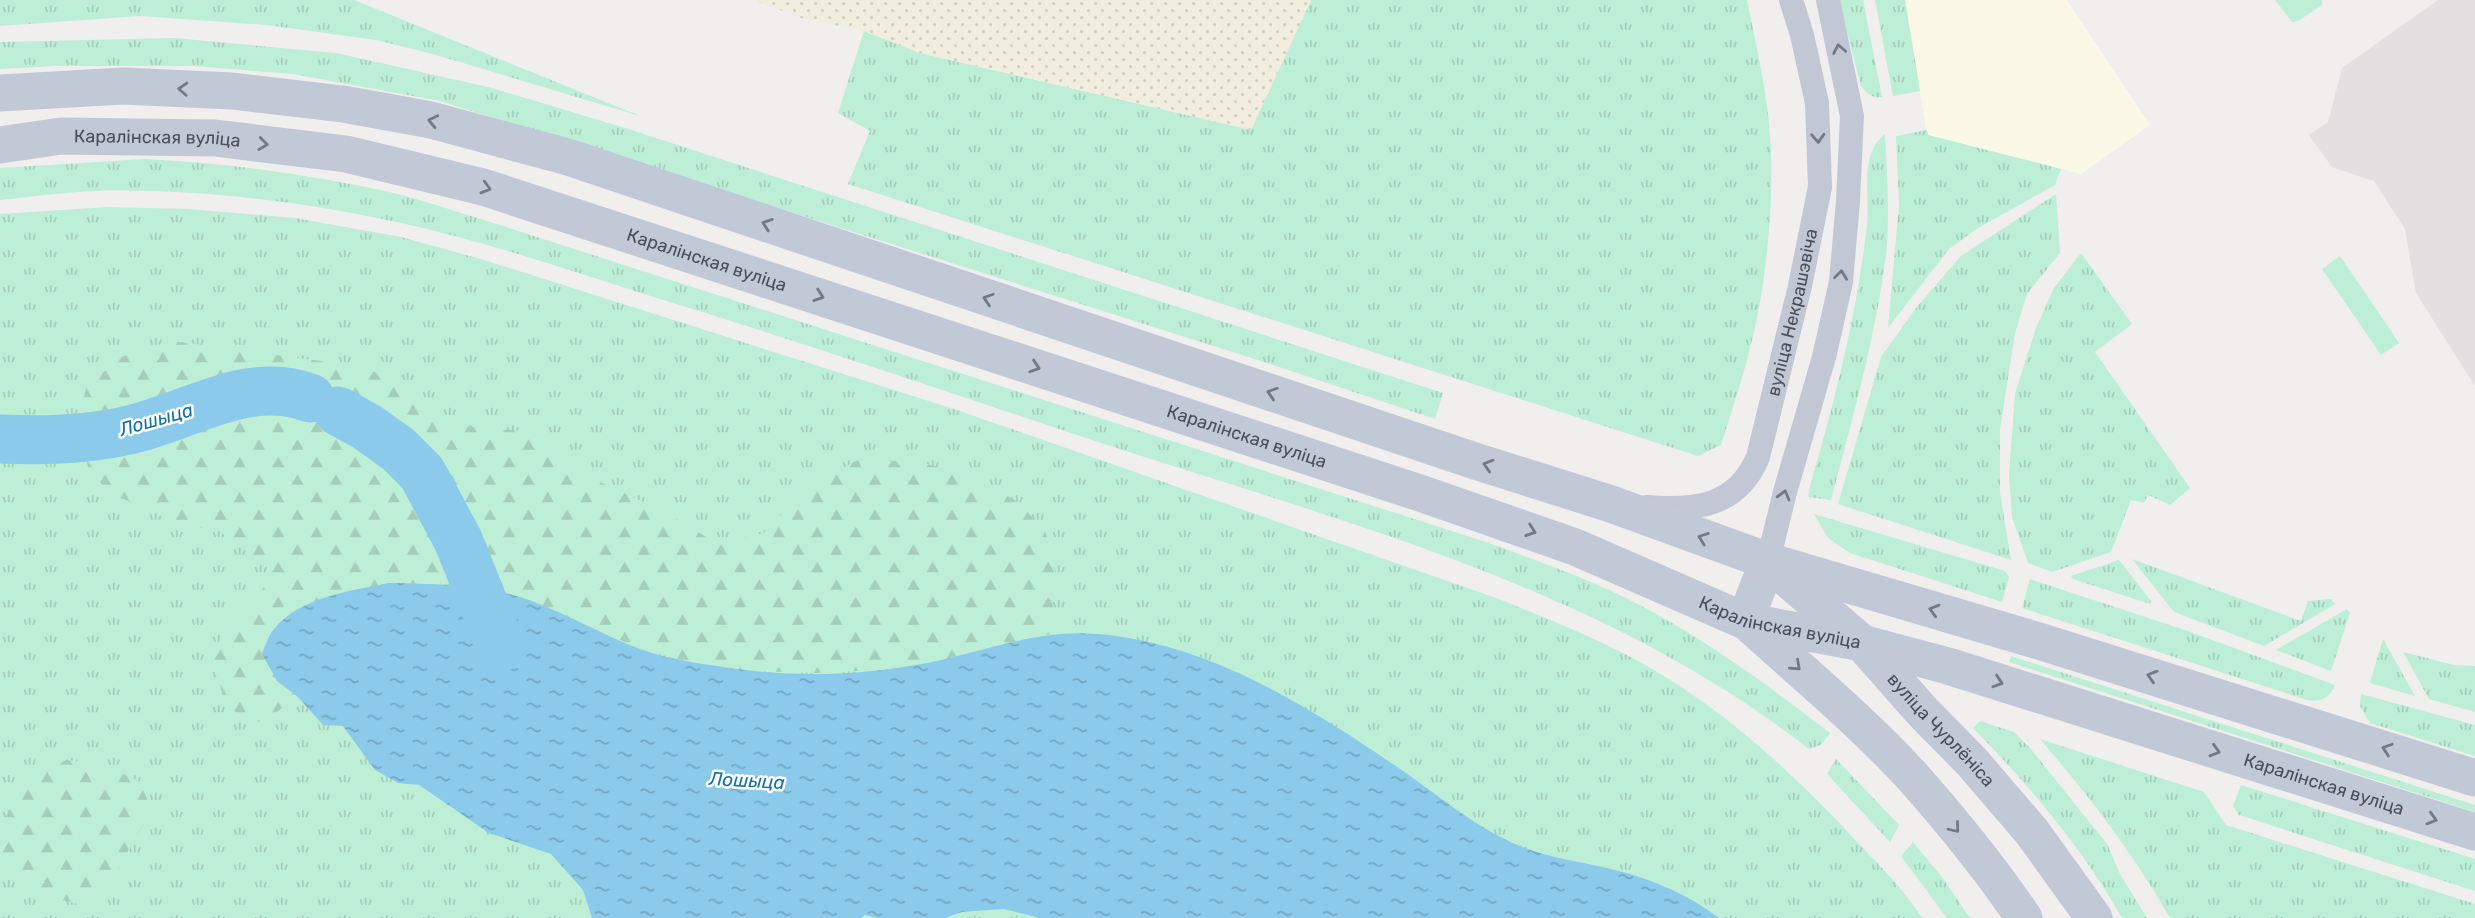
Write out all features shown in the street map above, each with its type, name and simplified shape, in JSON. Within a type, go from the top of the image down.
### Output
[{"type":"main road","points":[[0,93],[123,86],[232,91],[343,104],[431,120],[568,157],[1462,457],[1611,504],[1768,561],[2029,638],[2475,778]]},
{"type":"main road","name":"Каралінская вуліца","points":[[0,145],[61,136],[215,138],[346,155],[483,187],[1407,488],[1549,538],[1745,621],[1862,643],[1948,666],[2475,832]]},
{"type":"main road","points":[[860,310],[854,295],[855,282],[864,270],[878,262]]},
{"type":"main road","points":[[1768,561],[1745,621],[1910,774],[1981,859],[2024,918]]},
{"type":"main road","name":"вуліца Чурлёніса","points":[[1768,561],[1862,643],[1980,771],[2032,832],[2094,918]]},
{"type":"main road","points":[[1921,710],[1916,697],[1918,684],[1925,673],[1948,666]]},
{"type":"street","name":"вуліца Некрашэвіча","points":[[1611,504],[1676,509],[1710,504],[1748,479],[1758,457],[1821,187],[1817,103],[1791,0]]},
{"type":"street","name":"вуліца Некрашэвіча","points":[[1768,561],[1784,492],[1824,357],[1841,282],[1852,116],[1828,0]]},
{"type":"shaded area","points":[[1905,0],[2067,0],[2150,125],[2081,174],[1927,135]]},
{"type":"shaded area","points":[[2438,0],[2475,0],[2475,386],[2416,293],[2405,229],[2374,181],[2332,167],[2309,135],[2328,122],[2342,68]]},
{"type":"green space","points":[[0,0],[354,0],[640,116],[433,54],[376,40],[267,25],[140,16],[0,26]]},
{"type":"green space","points":[[1311,0],[1747,0],[1769,119],[1770,215],[1765,271],[1756,324],[1721,445],[1698,456],[848,184],[870,131],[838,113],[864,31],[920,53],[1251,130]]},
{"type":"green space","points":[[1839,0],[1863,0],[1882,97],[1870,95],[1861,86]]},
{"type":"green space","points":[[1875,0],[1905,0],[1920,91],[1893,96]]},
{"type":"green space","points":[[2275,0],[2322,0],[2322,5],[2292,22]]},
{"type":"green space","points":[[174,38],[336,53],[492,88],[625,128],[1443,393],[1435,419],[1264,362],[440,101],[293,74],[192,66],[55,66],[0,69],[0,42]]},
{"type":"green space","points":[[1927,130],[1928,135],[2061,169],[2055,185],[1978,228],[1949,249],[1888,328],[1899,205],[1896,136]]},
{"type":"green space","points":[[1885,134],[1888,195],[1886,256],[1869,349],[1831,500],[1808,497],[1851,324],[1867,225],[1869,164],[1877,142]]},
{"type":"green space","points":[[145,159],[267,170],[412,198],[1492,544],[1560,569],[1653,612],[1731,661],[1830,733],[1821,745],[1809,749],[1728,692],[1643,643],[1555,600],[1464,563],[821,350],[499,248],[365,215],[210,194],[84,192],[0,200],[0,168]]},
{"type":"green space","points":[[2056,194],[2060,253],[2027,294],[2015,333],[2000,429],[2000,493],[2011,560],[1838,504],[1881,357],[1916,308],[1961,256]]},
{"type":"green space","points":[[108,207],[188,209],[295,218],[401,237],[484,260],[954,409],[1499,599],[1631,657],[1678,685],[1735,726],[1812,795],[1893,880],[1922,918],[0,918],[0,214]]},
{"type":"green space","points":[[2081,253],[2132,324],[2095,352],[2190,488],[2170,505],[2148,495],[2144,503],[2131,500],[2111,552],[2052,572],[2028,563],[2012,517],[2009,474],[2015,394],[2036,328],[2054,288]]},
{"type":"green space","points":[[2340,256],[2399,343],[2381,355],[2322,269]]},
{"type":"green space","points":[[172,341],[370,370],[405,386],[453,425],[522,431],[583,474],[667,513],[716,543],[764,533],[820,480],[858,460],[922,462],[980,482],[1015,500],[1045,530],[1055,571],[1051,634],[936,661],[878,670],[816,673],[753,671],[696,664],[641,649],[529,600],[476,586],[389,583],[277,681],[298,697],[264,721],[249,723],[224,702],[214,658],[224,627],[258,598],[272,570],[219,531],[182,525],[106,491],[72,439],[87,386],[121,357]]},
{"type":"green space","points":[[1814,514],[2005,571],[2009,577],[2002,602],[1850,553],[1828,538]]},
{"type":"green space","points":[[2132,559],[2301,621],[2308,601],[2331,599],[2335,604],[2264,646],[2174,612]]},
{"type":"green space","points":[[2119,560],[2151,601],[2150,604],[2073,579],[2071,576]]},
{"type":"green space","points":[[2030,579],[2185,630],[2335,685],[2324,698],[2307,700],[2022,608]]},
{"type":"green space","points":[[2347,609],[2350,613],[2331,671],[2276,650]]},
{"type":"green space","points":[[2383,639],[2415,696],[2370,683]]},
{"type":"green space","points":[[2403,652],[2454,665],[2475,666],[2475,712],[2429,699]]},
{"type":"green space","points":[[2011,656],[2475,805],[2475,812],[2009,662]]},
{"type":"green space","points":[[2361,694],[2475,725],[2475,756],[2370,723],[2360,706]]},
{"type":"green space","points":[[1980,721],[2014,732],[2030,748],[2107,844],[2120,874],[2147,918],[2122,918],[2090,867],[2054,818],[1973,728]]},
{"type":"green space","points":[[2040,739],[2204,792],[2226,825],[2475,904],[2475,918],[2170,918],[2110,826]]},
{"type":"green space","points":[[1836,759],[1899,825],[1890,842],[1827,774]]},
{"type":"green space","points":[[66,760],[98,764],[138,780],[152,809],[114,876],[78,904],[30,892],[0,858],[0,827],[12,806],[40,773]]},
{"type":"green space","points":[[2241,785],[2475,859],[2475,891],[2239,815],[2233,806]]},
{"type":"green space","points":[[1913,842],[1942,877],[1970,918],[1947,918],[1901,856]]},
{"type":"sand","points":[[753,0],[1311,0],[1251,130],[920,53],[864,31],[804,19]]},
{"type":"water","points":[[389,583],[460,586],[512,595],[653,653],[745,670],[793,674],[890,669],[1056,634],[1097,634],[1139,640],[1221,665],[1260,683],[1335,726],[1475,822],[1505,839],[1540,853],[1649,880],[1692,900],[1719,918],[1040,918],[1004,909],[962,912],[945,918],[878,918],[865,915],[861,918],[592,918],[583,890],[551,854],[489,833],[419,785],[398,783],[375,770],[343,726],[323,725],[298,697],[277,681],[262,654],[272,632],[285,618],[312,602]]},
{"type":"waterway","name":"Лошыца","points":[[0,439],[97,436],[151,424],[241,394],[287,392],[310,398]]},
{"type":"waterway","name":"Лошыца","points":[[338,411],[367,427],[399,450],[422,473],[458,540],[501,647]]}]
